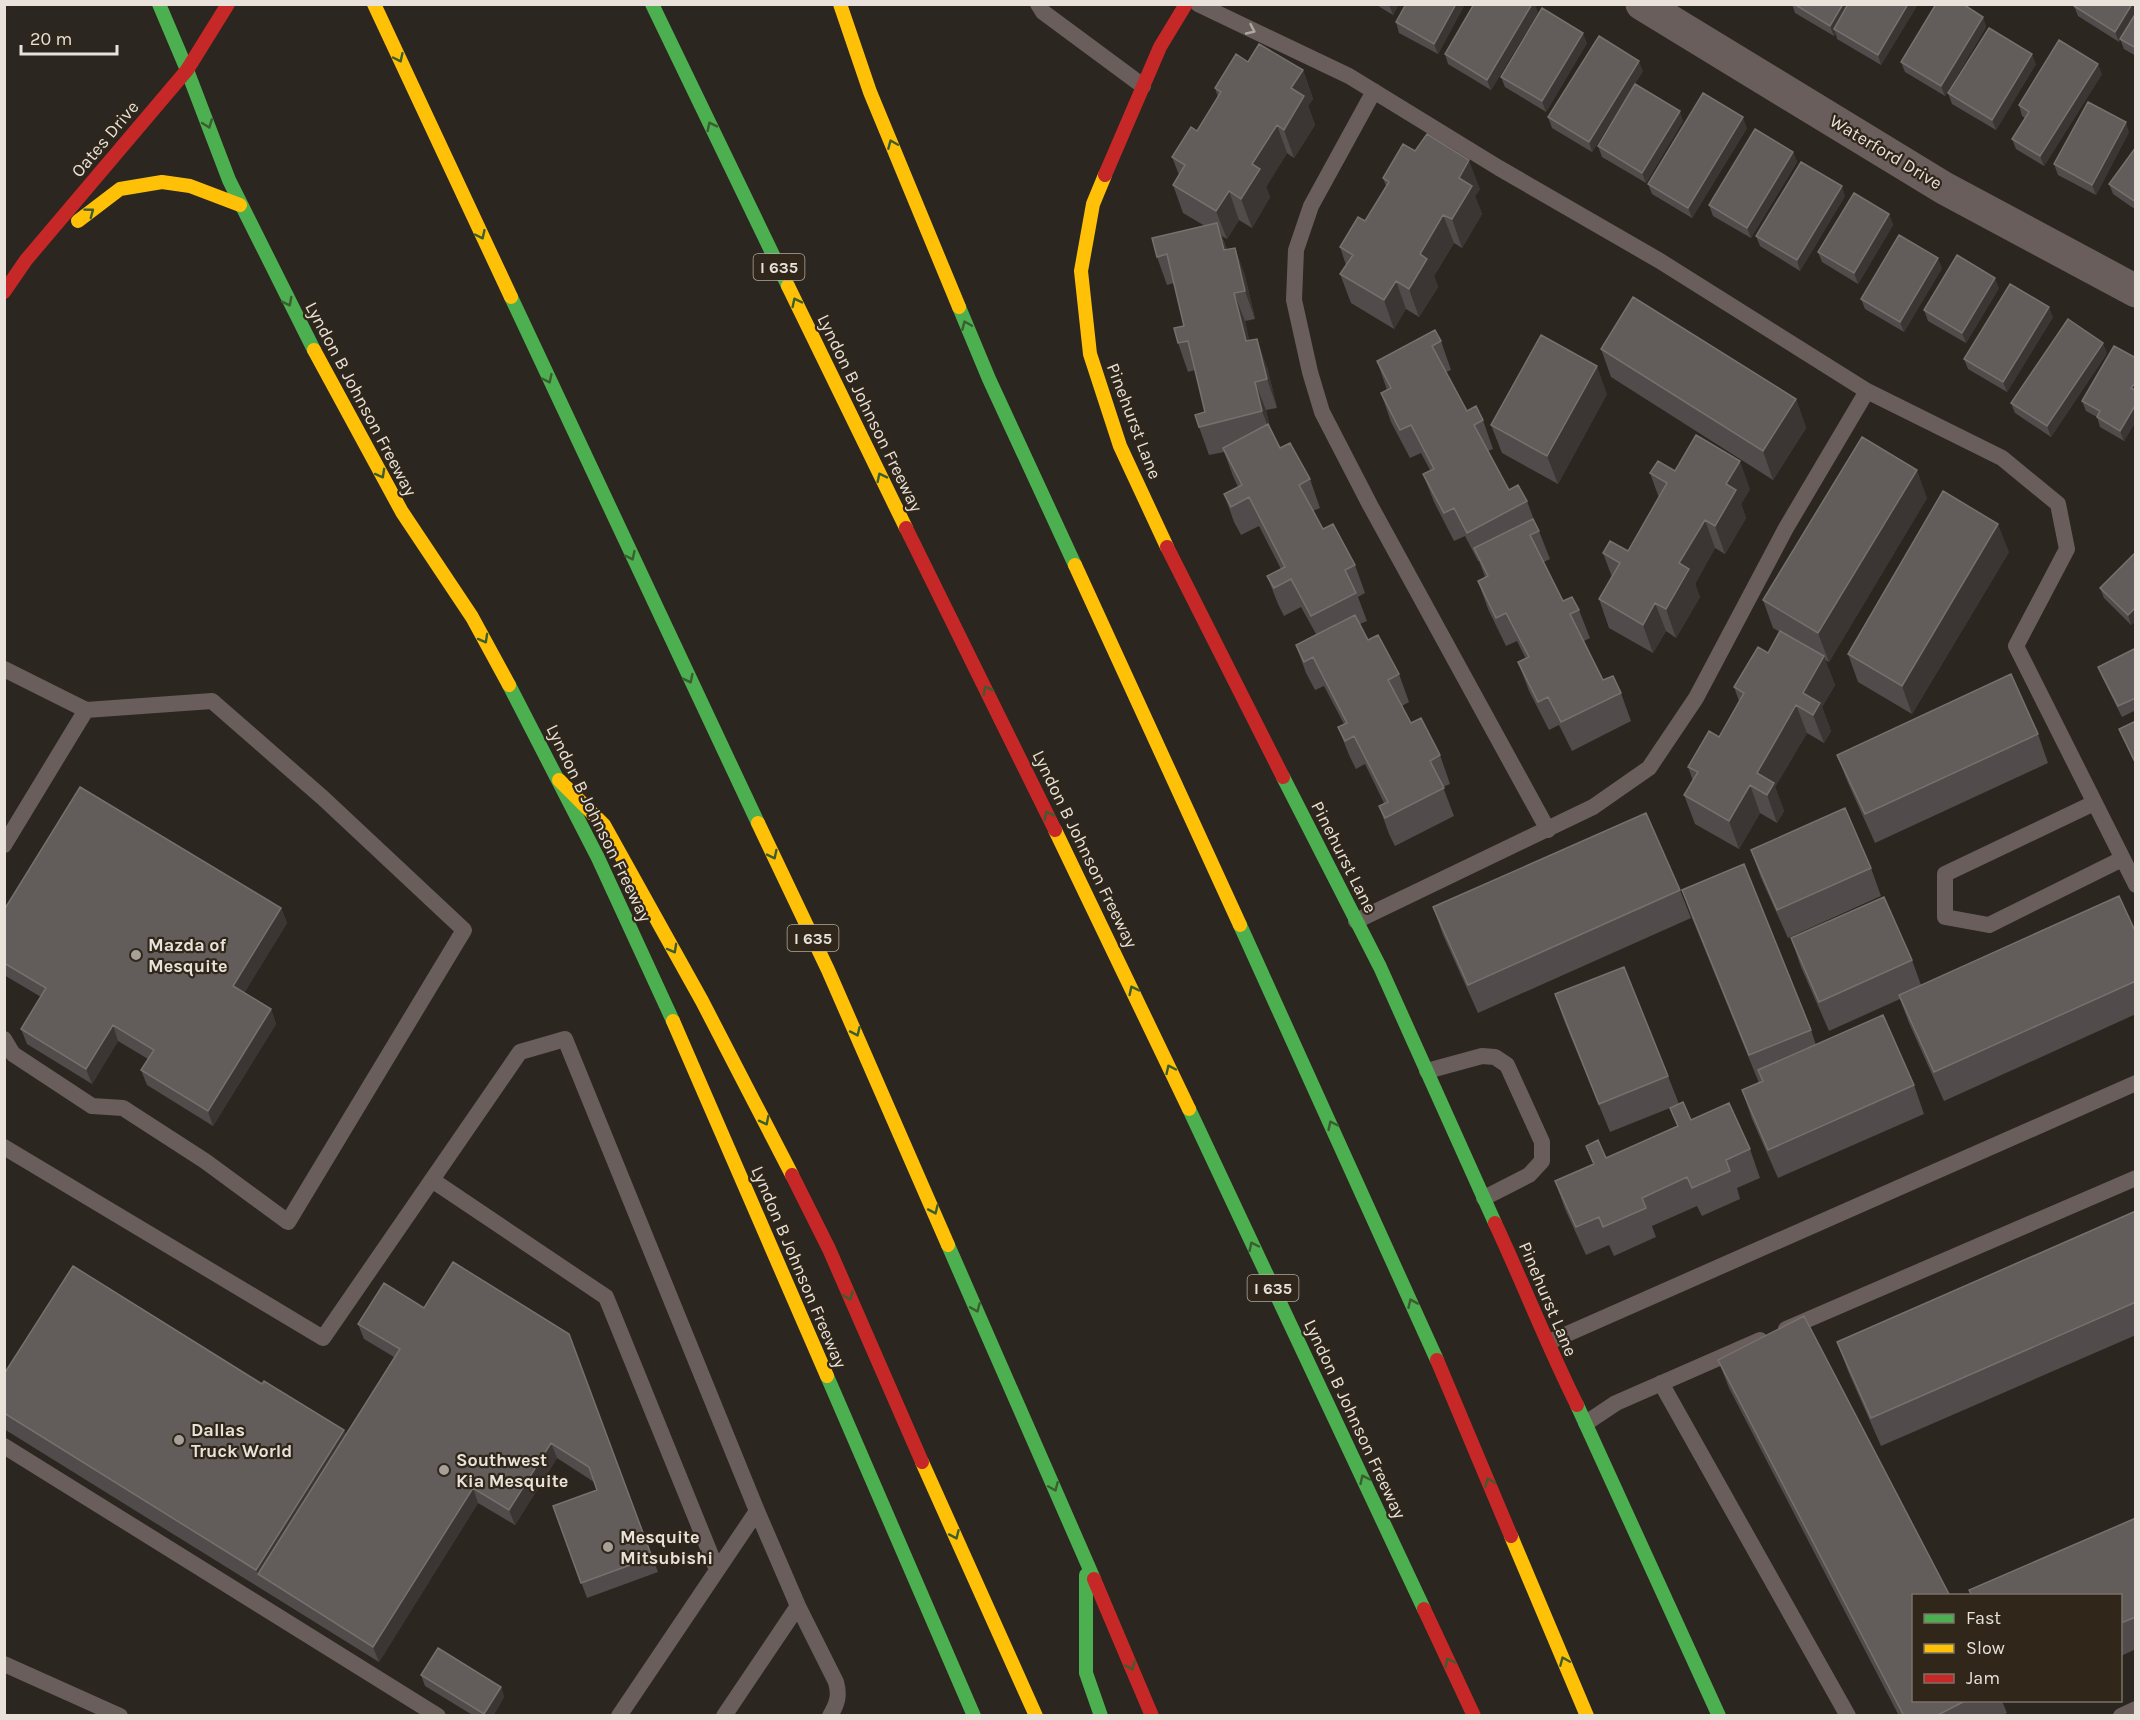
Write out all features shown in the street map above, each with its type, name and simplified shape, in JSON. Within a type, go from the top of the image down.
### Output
[{"type":"main road","name":"Lyndon B Johnson Freeway","points":[[159,4],[188,70],[240,205],[341,403],[402,512],[472,617],[559,780],[603,869],[666,1004],[974,1716]]},
{"type":"main road","name":"Oates Drive","points":[[4,292],[26,260],[188,70],[228,4]]},
{"type":"main road","name":"I 635","points":[[374,4],[659,616],[828,970],[1152,1716]]},
{"type":"main road","name":"Lyndon B Johnson Freeway","points":[[652,4],[901,519],[1096,914],[1474,1716]]},
{"type":"main road","points":[[840,4],[870,92],[989,379],[1431,1345],[1587,1716]]},
{"type":"main road","name":"Pinehurst Lane","points":[[1186,4],[1160,47],[1093,204],[1081,271],[1090,354],[1120,446],[1174,562],[1380,966],[1549,1342],[1557,1365],[1586,1423],[1719,1716]]},
{"type":"main road","points":[[26,260],[120,189],[162,182],[190,186],[240,205]]},
{"type":"main road","points":[[559,780],[604,825],[702,1001],[829,1249],[1036,1716]]},
{"type":"main road","points":[[1086,1561],[1086,1673],[1101,1716]]},
{"type":"street","name":"Waterford Drive","points":[[1642,4],[1944,188],[2136,291]]},
{"type":"lane","points":[[1038,4],[1043,12],[1143,86]]},
{"type":"lane","points":[[1198,4],[1349,76],[1499,168],[1660,261],[1867,391],[2002,458],[2058,504],[2067,549],[2016,646],[2136,885]]},
{"type":"lane","points":[[1374,91],[1311,206],[1296,250],[1294,300],[1310,372],[1322,412],[1359,485],[1548,830]]},
{"type":"lane","points":[[1356,921],[1593,807],[1648,768],[1696,698],[1786,528],[1867,391]]},
{"type":"lane","points":[[4,669],[86,710],[212,701],[323,798],[465,930],[288,1222],[205,1161],[123,1108],[92,1106],[13,1054],[4,1039]]},
{"type":"lane","points":[[4,845],[86,710]]},
{"type":"lane","points":[[2094,803],[1945,874],[1945,917],[1989,926],[2122,859]]},
{"type":"lane","points":[[4,1147],[323,1338],[520,1052],[565,1039],[757,1511],[798,1606],[836,1682],[839,1694],[830,1716]]},
{"type":"lane","points":[[1427,1071],[1482,1056],[1495,1057],[1507,1065],[1542,1142],[1542,1161],[1529,1175],[1484,1198]]},
{"type":"lane","points":[[1549,1342],[2136,1083]]},
{"type":"lane","points":[[1586,1423],[1616,1403],[2136,1178]]},
{"type":"lane","points":[[432,1180],[606,1297],[717,1570]]},
{"type":"lane","points":[[1661,1383],[1848,1716]]},
{"type":"lane","points":[[4,1446],[438,1716]]},
{"type":"lane","points":[[619,1716],[757,1511]]},
{"type":"lane","points":[[724,1716],[798,1606]]},
{"type":"lane","points":[[4,1664],[120,1716]]},
{"type":"lane","points":[[2121,1716],[2136,1709]]},
{"type":"building","points":[[1406,4],[1456,4],[1434,44],[1396,22]]},
{"type":"building","points":[[1474,4],[1532,4],[1487,80],[1445,54]]},
{"type":"building","points":[[1794,4],[1843,4],[1830,26]]},
{"type":"building","points":[[1848,4],[1908,4],[1878,55],[1834,29]]},
{"type":"building","points":[[1936,4],[1963,4],[1983,17],[1941,86],[1901,62]]},
{"type":"building","points":[[2075,4],[2132,4],[2115,32],[2074,6]]},
{"type":"building","points":[[1542,8],[1583,33],[1542,101],[1501,77]]},
{"type":"building","points":[[2136,13],[2136,48],[2120,39]]},
{"type":"building","points":[[1989,28],[2032,54],[1992,120],[1948,93]]},
{"type":"building","points":[[1599,36],[1639,61],[1589,142],[1548,117]]},
{"type":"building","points":[[2059,40],[2098,64],[2040,156],[2012,139],[2029,112],[2019,105]]},
{"type":"building","points":[[1259,44],[1303,70],[1291,88],[1304,96],[1284,130],[1277,125],[1252,164],[1260,169],[1241,199],[1229,191],[1216,211],[1173,185],[1185,165],[1172,157],[1191,127],[1197,131],[1221,92],[1215,88],[1236,54],[1248,62]]},
{"type":"building","points":[[1635,84],[1680,111],[1642,173],[1598,146]]},
{"type":"building","points":[[1703,93],[1743,117],[1688,208],[1648,184]]},
{"type":"building","points":[[2088,102],[2126,122],[2092,185],[2054,164]]},
{"type":"building","points":[[1755,129],[1793,152],[1747,228],[1709,205]]},
{"type":"building","points":[[1427,134],[1469,160],[1459,178],[1472,186],[1452,219],[1443,215],[1420,254],[1427,259],[1409,289],[1396,281],[1384,300],[1340,274],[1353,255],[1340,247],[1358,217],[1365,221],[1389,182],[1383,178],[1403,144],[1415,151]]},
{"type":"building","points":[[2136,147],[2136,202],[2109,184]]},
{"type":"building","points":[[1801,162],[1842,186],[1797,260],[1756,236]]},
{"type":"building","points":[[1854,193],[1889,214],[1854,273],[1818,252]]},
{"type":"building","points":[[1217,223],[1224,250],[1235,248],[1245,291],[1234,293],[1246,341],[1257,339],[1267,379],[1255,382],[1262,411],[1199,427],[1195,415],[1205,412],[1188,341],[1178,343],[1174,328],[1184,326],[1167,254],[1157,257],[1152,238]]},
{"type":"building","points":[[1899,235],[1938,258],[1900,322],[1861,299]]},
{"type":"building","points":[[1957,255],[1995,278],[1962,333],[1924,310]]},
{"type":"building","points":[[2010,284],[2049,307],[2003,382],[1964,359]]},
{"type":"building","points":[[1633,297],[1796,399],[1763,451],[1601,349]]},
{"type":"building","points":[[2068,319],[2103,343],[2047,426],[2011,403]]},
{"type":"building","points":[[1435,330],[1441,341],[1432,346],[1467,411],[1476,406],[1483,420],[1474,425],[1509,490],[1518,485],[1527,501],[1467,533],[1454,508],[1444,513],[1423,474],[1434,469],[1411,425],[1400,430],[1381,393],[1391,388],[1377,361]]},
{"type":"building","points":[[1541,335],[1597,366],[1547,456],[1491,425]]},
{"type":"building","points":[[2114,346],[2136,358],[2136,382],[2131,388],[2136,391],[2136,404],[2120,431],[2097,417],[2100,411],[2082,401]]},
{"type":"building","points":[[1268,424],[1280,448],[1290,443],[1310,479],[1299,485],[1323,529],[1333,524],[1355,565],[1345,570],[1356,593],[1311,616],[1291,579],[1274,588],[1267,576],[1285,567],[1249,497],[1231,507],[1224,494],[1242,485],[1223,448]]},
{"type":"building","points":[[1696,435],[1740,461],[1726,484],[1736,490],[1715,526],[1705,520],[1679,563],[1689,569],[1666,609],[1655,603],[1643,625],[1599,599],[1620,563],[1603,553],[1610,541],[1628,551],[1667,483],[1650,473],[1658,461],[1675,471]]},
{"type":"building","points":[[1862,437],[1917,470],[1818,633],[1763,600]]},
{"type":"building","points":[[1943,491],[1998,524],[1902,686],[1848,654]]},
{"type":"building","points":[[1533,519],[1539,531],[1530,535],[1563,601],[1572,597],[1579,610],[1570,614],[1603,680],[1613,676],[1621,693],[1561,722],[1548,697],[1538,702],[1518,662],[1529,657],[1506,613],[1496,618],[1478,581],[1488,576],[1474,548]]},
{"type":"building","points":[[2136,552],[2136,607],[2128,615],[2100,588]]},
{"type":"building","points":[[1355,615],[1368,640],[1378,635],[1399,674],[1388,680],[1411,723],[1421,718],[1440,755],[1430,761],[1444,788],[1385,818],[1379,806],[1388,802],[1354,736],[1345,741],[1338,727],[1347,723],[1313,657],[1304,662],[1296,645]]},
{"type":"building","points":[[1780,631],[1824,656],[1803,693],[1820,703],[1813,715],[1796,705],[1757,773],[1774,783],[1767,795],[1750,785],[1729,821],[1684,795],[1698,772],[1688,767],[1709,731],[1719,737],[1744,693],[1734,687],[1758,647],[1768,653]]},
{"type":"building","points":[[2136,648],[2136,698],[2118,706],[2098,667]]},
{"type":"building","points":[[2011,674],[2038,734],[1865,814],[1837,755]]},
{"type":"building","points":[[2136,721],[2136,764],[2119,729]]},
{"type":"building","name":"Mazda of Mesquite","points":[[80,787],[281,908],[233,986],[271,1009],[208,1111],[141,1070],[154,1050],[113,1025],[86,1069],[21,1029],[46,988],[4,963],[4,910]]},
{"type":"building","points":[[1845,808],[1871,868],[1777,910],[1751,850]]},
{"type":"building","points":[[1646,813],[1680,890],[1468,985],[1433,907]]},
{"type":"building","points":[[1744,864],[1811,1030],[1749,1055],[1682,890]]},
{"type":"building","points":[[2119,896],[2136,933],[2136,981],[1934,1072],[1899,995]]},
{"type":"building","points":[[1884,897],[1912,960],[1819,1002],[1791,938]]},
{"type":"building","points":[[1624,967],[1668,1076],[1599,1104],[1555,994]]},
{"type":"building","points":[[1883,1015],[1914,1085],[1768,1150],[1742,1090],[1763,1081],[1758,1070]]},
{"type":"building","points":[[1683,1102],[1691,1120],[1729,1103],[1750,1149],[1726,1160],[1730,1171],[1692,1188],[1687,1177],[1642,1198],[1646,1208],[1603,1227],[1599,1217],[1576,1227],[1555,1181],[1594,1164],[1586,1146],[1598,1140],[1606,1158],[1678,1126],[1670,1108]]},
{"type":"building","points":[[2136,1211],[2136,1302],[1871,1418],[1837,1342]]},
{"type":"building","name":"Southwest Kia Mesquite","points":[[453,1262],[569,1334],[652,1557],[581,1583],[553,1506],[597,1490],[589,1467],[551,1443],[509,1510],[473,1488],[373,1647],[258,1574],[400,1349],[358,1324],[384,1283],[424,1308]]},
{"type":"building","name":"Dallas Truck World","points":[[73,1266],[262,1384],[264,1381],[344,1430],[256,1570],[4,1413],[4,1374]]},
{"type":"building","points":[[1804,1316],[1949,1594],[1912,1594],[1912,1702],[1963,1702],[1936,1716],[1904,1716],[1718,1360]]},
{"type":"building","points":[[2136,1518],[2136,1617],[2122,1623],[2122,1594],[1971,1594],[1969,1590]]},
{"type":"building","points":[[438,1648],[501,1687],[484,1714],[421,1675]]},
{"type":"traffic: fast","points":[[159,4],[229,180],[314,350]]},
{"type":"traffic: fast","points":[[652,4],[788,286]]},
{"type":"traffic: fast","points":[[511,297],[758,823]]},
{"type":"traffic: fast","points":[[959,307],[989,379],[1075,565]]},
{"type":"traffic: fast","points":[[509,685],[598,858],[673,1021]]},
{"type":"traffic: fast","points":[[1283,777],[1380,967],[1495,1223]]},
{"type":"traffic: fast","points":[[1240,925],[1437,1360]]},
{"type":"traffic: fast","points":[[1189,1109],[1424,1609]]},
{"type":"traffic: fast","points":[[948,1245],[1094,1579]]},
{"type":"traffic: fast","points":[[827,1376],[974,1716]]},
{"type":"traffic: fast","points":[[1577,1405],[1719,1716]]},
{"type":"traffic: fast","points":[[1086,1575],[1086,1673],[1101,1716]]},
{"type":"traffic: slow","points":[[374,4],[511,297]]},
{"type":"traffic: slow","points":[[840,4],[870,92],[959,307]]},
{"type":"traffic: slow","points":[[1105,175],[1093,204],[1081,271],[1090,354],[1120,446],[1167,547]]},
{"type":"traffic: slow","points":[[78,221],[120,189],[162,182],[190,186],[240,205]]},
{"type":"traffic: slow","points":[[788,286],[906,528]]},
{"type":"traffic: slow","points":[[314,350],[402,512],[472,617],[509,685]]},
{"type":"traffic: slow","points":[[1075,565],[1240,925]]},
{"type":"traffic: slow","points":[[559,780],[604,825],[702,1001],[792,1175]]},
{"type":"traffic: slow","points":[[758,823],[828,970],[948,1245]]},
{"type":"traffic: slow","points":[[1055,830],[1189,1109]]},
{"type":"traffic: slow","points":[[673,1021],[827,1376]]},
{"type":"traffic: slow","points":[[922,1462],[1036,1716]]},
{"type":"traffic: slow","points":[[1511,1536],[1587,1716]]},
{"type":"traffic: jam","points":[[4,292],[26,260],[187,70],[228,4]]},
{"type":"traffic: jam","points":[[1105,175],[1160,47],[1186,4]]},
{"type":"traffic: jam","points":[[906,528],[1055,830]]},
{"type":"traffic: jam","points":[[1167,547],[1283,777]]},
{"type":"traffic: jam","points":[[792,1175],[829,1249],[922,1462]]},
{"type":"traffic: jam","points":[[1495,1223],[1577,1405]]},
{"type":"traffic: jam","points":[[1437,1360],[1511,1536]]},
{"type":"traffic: jam","points":[[1094,1579],[1152,1716]]},
{"type":"traffic: jam","points":[[1424,1609],[1474,1716]]},
{"type":"place","name":"Mazda of Mesquite","points":[[136,955]]},
{"type":"place","name":"Dallas Truck World","points":[[179,1440]]},
{"type":"place","name":"Southwest Kia Mesquite","points":[[444,1470]]},
{"type":"place","name":"Mesquite Mitsubishi","points":[[608,1547]]}]
